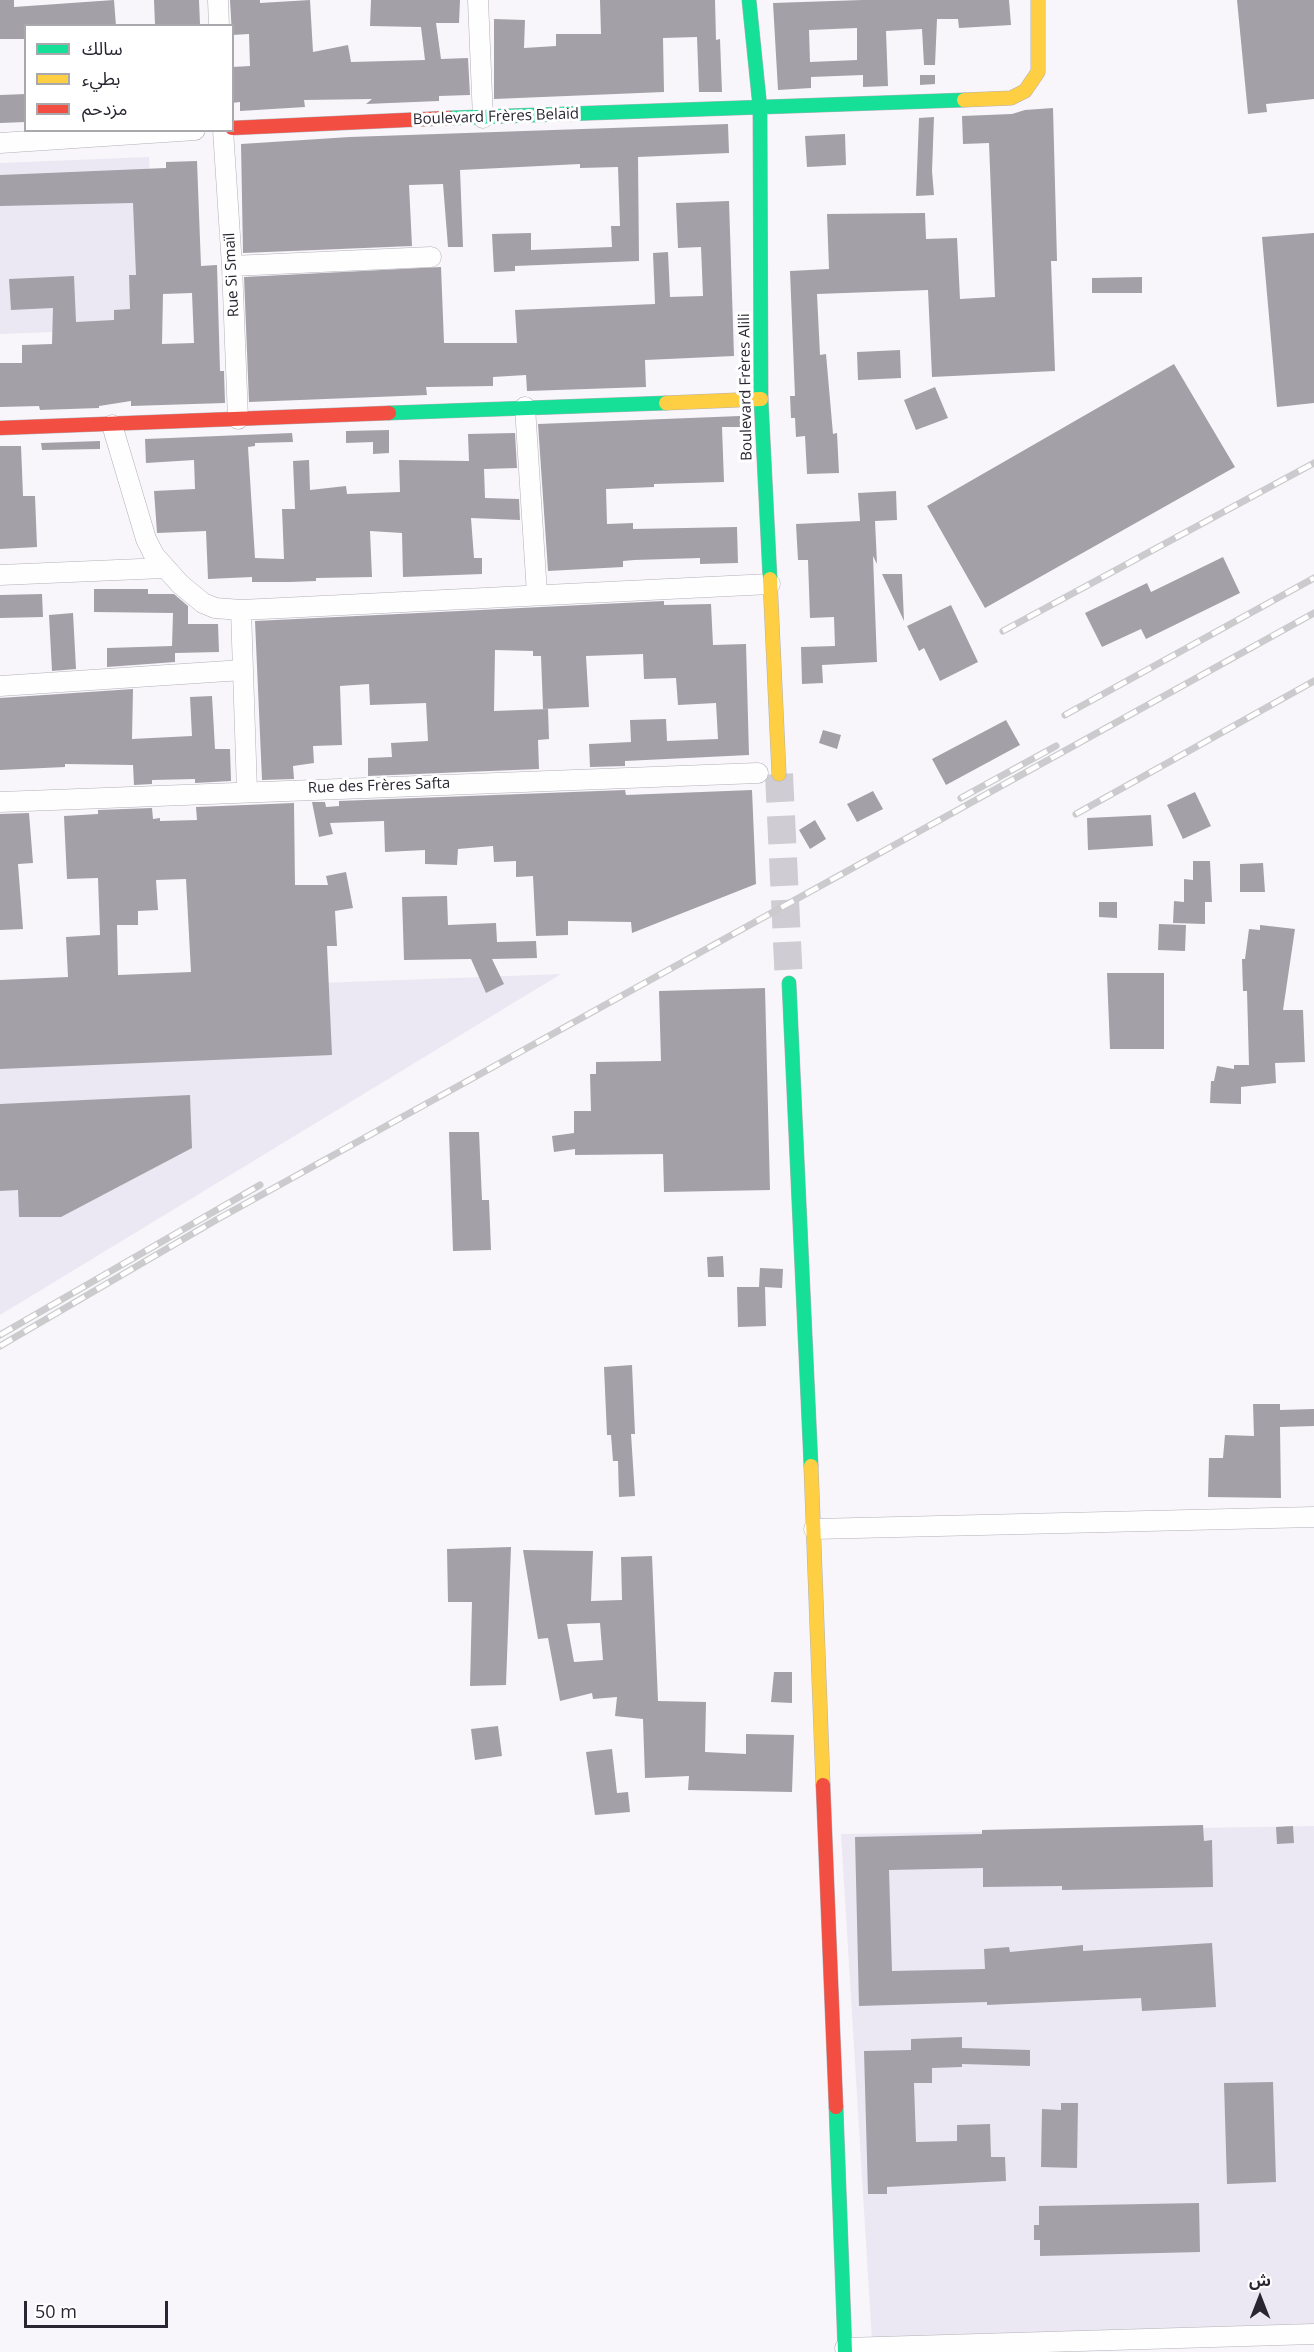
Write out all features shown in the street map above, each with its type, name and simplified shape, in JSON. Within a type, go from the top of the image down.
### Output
[{"type":"main road","name":"Boulevard Frères Alili","points":[[749,0],[760,108],[761,399],[779,774]]},
{"type":"main road","name":"Boulevard Frères Belaid","points":[[234,128],[349,121],[1011,98],[1031,85],[1038,72],[1038,0]]},
{"type":"main road","points":[[0,428],[761,399]]},
{"type":"main road","points":[[789,983],[814,1529],[845,2350]]},
{"type":"street","points":[[218,0],[219,24]]},
{"type":"street","points":[[478,0],[483,118]]},
{"type":"street","points":[[0,143],[165,132]]},
{"type":"street","name":"Rue Si Smaïl","points":[[223,132],[232,266],[238,419]]},
{"type":"street","points":[[232,266],[431,257]]},
{"type":"street","points":[[525,407],[537,594]]},
{"type":"street","points":[[112,425],[146,539],[164,568],[203,603],[215,608],[242,610],[770,584]]},
{"type":"street","points":[[0,574],[164,568]]},
{"type":"street","points":[[242,610],[247,790]]},
{"type":"street","points":[[0,686],[243,670]]},
{"type":"street","name":"Rue des Frères Safta","points":[[0,802],[247,790],[758,773]]},
{"type":"street","points":[[814,1529],[1314,1517]]},
{"type":"street","points":[[845,2350],[1314,2334]]},
{"type":"shaded area","points":[[149,157],[156,328],[0,334],[0,163]]},
{"type":"shaded area","points":[[561,974],[0,1315],[0,995]]},
{"type":"shaded area","points":[[1314,1826],[1314,2327],[872,2341],[841,1834]]},
{"type":"building","points":[[0,0],[14,0],[14,7],[114,0],[116,24],[24,24],[24,39],[0,39]]},
{"type":"building","points":[[154,0],[199,0],[200,24],[155,24]]},
{"type":"building","points":[[230,0],[260,0],[260,3],[310,0],[313,52],[348,45],[351,62],[425,60],[421,27],[370,26],[371,0],[460,0],[459,23],[436,23],[441,59],[468,58],[470,95],[439,96],[439,101],[366,104],[372,99],[304,100],[305,107],[240,111],[240,102],[234,103],[234,67],[250,66],[249,34],[234,35],[234,24],[231,24]]},
{"type":"building","points":[[600,0],[715,0],[716,40],[720,39],[722,92],[699,92],[697,37],[663,38],[664,92],[494,99],[494,19],[525,20],[524,48],[556,46],[556,34],[601,34]]},
{"type":"building","points":[[862,0],[1009,0],[1011,25],[959,28],[958,19],[937,19],[935,65],[924,65],[922,29],[886,31],[888,86],[863,87],[863,75],[811,77],[811,88],[778,90],[773,3]],"holes":[[[857,28],[857,60],[810,62],[809,30]]]},
{"type":"building","points":[[1237,0],[1314,0],[1314,99],[1266,104],[1267,112],[1248,114]]},
{"type":"building","points":[[920,75],[935,75],[935,84],[920,85]]},
{"type":"building","points":[[24,94],[24,122],[0,123],[0,95]]},
{"type":"building","points":[[1053,108],[1057,261],[1051,261],[1055,371],[932,377],[928,290],[817,294],[820,355],[826,354],[833,434],[837,433],[839,473],[807,474],[805,436],[796,437],[795,418],[791,418],[790,396],[795,396],[790,271],[829,269],[827,214],[925,213],[926,239],[957,238],[960,299],[995,297],[989,143],[963,144],[962,116],[1012,114],[1025,110]]},
{"type":"building","points":[[934,117],[932,171],[934,195],[916,196],[919,118]]},
{"type":"building","points":[[728,124],[729,153],[638,157],[639,261],[515,266],[515,271],[494,272],[492,234],[531,233],[531,250],[612,247],[611,226],[620,226],[618,167],[580,168],[580,164],[460,170],[463,247],[448,247],[443,184],[409,185],[412,246],[243,253],[241,144],[350,137]]},
{"type":"building","points":[[845,134],[846,165],[807,167],[805,136]]},
{"type":"building","points":[[197,161],[201,266],[217,265],[220,371],[224,371],[225,403],[131,406],[131,401],[99,406],[99,408],[40,410],[39,406],[0,407],[0,363],[22,363],[22,345],[52,344],[53,308],[11,310],[9,279],[74,276],[76,322],[114,320],[114,310],[130,309],[129,275],[136,275],[133,203],[0,206],[0,175],[166,168],[166,162]],"holes":[[[192,293],[194,343],[162,344],[163,294]]]},
{"type":"building","points":[[729,201],[734,356],[645,360],[646,387],[527,391],[526,375],[493,377],[493,386],[426,387],[427,395],[249,402],[244,277],[441,267],[444,343],[517,343],[515,310],[655,304],[653,253],[668,252],[670,297],[703,296],[701,247],[678,248],[676,203]]},
{"type":"building","points":[[1314,233],[1314,403],[1277,407],[1262,237]]},
{"type":"building","points":[[1142,277],[1142,293],[1092,293],[1092,278]]},
{"type":"building","points":[[900,350],[901,378],[858,380],[857,352]]},
{"type":"building","points":[[1174,364],[1235,467],[985,608],[927,506]]},
{"type":"building","points":[[935,387],[948,418],[916,430],[904,400]]},
{"type":"building","points":[[740,416],[740,427],[722,427],[724,482],[654,484],[654,487],[606,489],[607,524],[633,523],[633,529],[737,527],[738,563],[700,564],[700,558],[634,560],[623,561],[623,567],[548,571],[538,424]]},
{"type":"building","points":[[389,430],[389,453],[373,454],[373,442],[346,443],[346,431]]},
{"type":"building","points":[[292,433],[293,442],[255,443],[255,446],[248,447],[255,558],[284,559],[282,509],[295,509],[293,461],[309,460],[310,490],[346,486],[347,494],[400,492],[399,460],[469,461],[468,434],[515,433],[517,468],[484,469],[485,498],[519,499],[520,520],[471,518],[474,558],[482,558],[482,574],[403,577],[402,533],[370,531],[372,577],[316,578],[316,581],[290,582],[252,582],[252,577],[208,579],[206,531],[157,533],[154,491],[195,489],[194,460],[146,463],[145,439]]},
{"type":"building","points":[[100,441],[100,449],[42,450],[41,443]]},
{"type":"building","points":[[0,446],[21,446],[23,496],[35,496],[37,547],[0,549]]},
{"type":"building","points":[[896,491],[897,520],[875,521],[877,564],[873,556],[877,662],[822,665],[823,683],[802,684],[801,647],[835,646],[834,617],[810,618],[808,560],[798,560],[796,524],[860,521],[858,493]]},
{"type":"building","points":[[1223,557],[1240,593],[1146,639],[1141,629],[1102,647],[1085,613],[1147,583],[1151,592]]},
{"type":"building","points":[[882,574],[902,574],[904,621]]},
{"type":"building","points":[[94,589],[148,589],[148,594],[174,594],[188,606],[188,624],[218,624],[219,652],[175,653],[175,662],[107,667],[107,648],[172,646],[173,613],[94,612]]},
{"type":"building","points":[[42,594],[43,617],[0,618],[0,595]]},
{"type":"building","points":[[664,601],[664,605],[711,604],[713,645],[746,644],[749,755],[625,761],[625,766],[590,767],[589,744],[631,742],[630,720],[666,719],[667,741],[718,739],[716,703],[678,705],[676,678],[644,679],[643,654],[586,656],[589,707],[543,709],[541,656],[533,656],[533,651],[495,650],[494,711],[548,709],[549,739],[538,740],[539,769],[368,776],[368,758],[392,757],[391,743],[428,741],[426,703],[370,705],[369,684],[340,686],[342,745],[313,746],[314,763],[293,766],[294,779],[262,780],[255,621]]},
{"type":"building","points":[[951,605],[978,662],[940,681],[924,648],[919,651],[907,626]]},
{"type":"building","points":[[73,613],[76,669],[52,671],[49,615]]},
{"type":"building","points":[[133,689],[132,739],[192,736],[190,697],[212,696],[215,749],[230,749],[231,781],[195,783],[195,779],[152,780],[152,784],[134,785],[133,765],[65,764],[65,767],[0,770],[0,698]]},
{"type":"building","points":[[1006,720],[1020,745],[946,785],[932,759]]},
{"type":"building","points":[[823,730],[841,735],[837,749],[819,743]]},
{"type":"building","points":[[625,790],[626,795],[752,790],[756,884],[632,933],[631,922],[568,921],[568,935],[536,936],[533,876],[516,877],[516,861],[494,862],[493,846],[458,849],[457,865],[425,864],[425,850],[385,852],[384,821],[330,823],[333,834],[319,837],[312,802],[325,802],[326,807],[339,806],[339,801]]},
{"type":"building","points":[[873,791],[883,809],[857,822],[847,804]]},
{"type":"building","points":[[1195,792],[1211,826],[1183,839],[1167,805]]},
{"type":"building","points":[[294,803],[295,885],[328,885],[326,876],[346,872],[353,908],[335,911],[337,946],[327,946],[332,1055],[0,1069],[0,980],[68,977],[66,937],[100,935],[98,878],[67,879],[64,816],[98,814],[98,810],[152,808],[153,819],[160,818],[160,821],[197,820],[196,807]],"holes":[[[186,879],[191,972],[118,975],[117,925],[138,925],[138,911],[158,910],[156,880]]]},
{"type":"building","points":[[29,813],[33,863],[18,864],[23,929],[0,930],[0,814]]},
{"type":"building","points":[[1151,815],[1153,846],[1088,850],[1087,818]]},
{"type":"building","points":[[815,820],[826,839],[810,849],[799,830]]},
{"type":"building","points":[[1193,861],[1210,861],[1212,902],[1205,902],[1205,924],[1173,923],[1174,901],[1184,902],[1184,879],[1193,880]]},
{"type":"building","points":[[1263,863],[1265,892],[1240,892],[1240,864]]},
{"type":"building","points":[[447,896],[448,925],[496,923],[497,942],[536,941],[537,958],[492,959],[504,984],[486,993],[471,959],[404,960],[402,897]]},
{"type":"building","points":[[1099,902],[1117,902],[1117,918],[1099,917]]},
{"type":"building","points":[[1159,924],[1186,925],[1185,951],[1158,950]]},
{"type":"building","points":[[1260,925],[1295,929],[1283,1010],[1303,1010],[1305,1062],[1275,1063],[1276,1083],[1241,1087],[1241,1104],[1210,1103],[1211,1081],[1214,1081],[1217,1066],[1234,1069],[1234,1065],[1249,1065],[1247,991],[1243,991],[1242,959],[1245,959],[1249,929],[1260,930]]},
{"type":"building","points":[[1107,973],[1164,973],[1164,1049],[1110,1049]]},
{"type":"building","points":[[765,988],[770,1190],[664,1192],[663,1154],[575,1155],[575,1149],[554,1152],[552,1136],[574,1133],[574,1111],[591,1111],[590,1074],[596,1074],[596,1062],[661,1061],[659,991]]},
{"type":"building","points":[[190,1095],[192,1148],[61,1217],[19,1217],[18,1190],[0,1191],[0,1104]]},
{"type":"building","points":[[449,1132],[479,1132],[482,1200],[489,1200],[491,1250],[453,1251]]},
{"type":"building","points":[[723,1256],[724,1277],[708,1277],[707,1257]]},
{"type":"building","points":[[760,1268],[783,1269],[782,1288],[765,1287],[766,1326],[738,1327],[737,1287],[759,1287]]},
{"type":"building","points":[[632,1365],[635,1434],[631,1434],[635,1496],[619,1497],[618,1461],[613,1461],[611,1435],[607,1435],[604,1367]]},
{"type":"building","points":[[1253,1404],[1280,1404],[1280,1410],[1314,1409],[1314,1426],[1280,1427],[1281,1498],[1208,1497],[1209,1458],[1223,1458],[1225,1435],[1254,1436]]},
{"type":"building","points":[[511,1547],[506,1685],[470,1686],[472,1602],[448,1602],[447,1549]]},
{"type":"building","points":[[523,1550],[593,1551],[591,1601],[622,1600],[621,1557],[652,1556],[658,1701],[706,1702],[705,1752],[746,1754],[746,1734],[794,1735],[792,1792],[688,1790],[689,1776],[645,1778],[643,1719],[615,1716],[617,1697],[593,1699],[592,1693],[560,1701],[548,1638],[538,1639]],"holes":[[[600,1623],[603,1660],[574,1662],[567,1624]]]},
{"type":"building","points":[[774,1672],[792,1672],[792,1703],[771,1702]]},
{"type":"building","points":[[498,1726],[502,1756],[475,1760],[471,1729]]},
{"type":"building","points":[[612,1749],[617,1793],[628,1792],[630,1812],[595,1815],[586,1752]]},
{"type":"building","points":[[1203,1825],[1204,1841],[1212,1840],[1213,1887],[1062,1890],[1062,1886],[983,1887],[983,1868],[889,1870],[892,1971],[985,1969],[984,1949],[1009,1947],[1010,1952],[1083,1945],[1083,1951],[1212,1943],[1216,2007],[1142,2011],[1141,1998],[987,2005],[987,2002],[859,2006],[855,1837],[982,1834],[982,1830]]},
{"type":"building","points":[[1293,1826],[1294,1843],[1277,1844],[1276,1827]]},
{"type":"building","points":[[962,2037],[962,2048],[1030,2050],[1030,2066],[962,2064],[962,2067],[932,2068],[932,2083],[914,2083],[916,2142],[957,2141],[957,2125],[990,2124],[991,2157],[1005,2157],[1006,2181],[887,2187],[887,2194],[868,2194],[864,2051],[911,2050],[911,2039]]},
{"type":"building","points":[[1273,2082],[1276,2182],[1227,2184],[1224,2083]]},
{"type":"building","points":[[1061,2103],[1078,2103],[1077,2168],[1041,2167],[1042,2109],[1061,2110]]},
{"type":"building","points":[[1199,2203],[1200,2252],[1040,2256],[1040,2240],[1034,2240],[1034,2225],[1039,2225],[1039,2206]]},
{"type":"tunnel","points":[[779,774],[789,983]]},
{"type":"railway","points":[[1003,631],[1314,463]]},
{"type":"railway","points":[[1065,715],[1314,578]]},
{"type":"railway","points":[[0,1346],[216,1220],[1314,613]]},
{"type":"railway","points":[[1076,814],[1314,681]]},
{"type":"railway","points":[[961,798],[1056,746]]},
{"type":"railway","points":[[0,1335],[260,1185]]},
{"type":"traffic: fast","points":[[749,0],[760,108],[761,399],[770,579]]},
{"type":"traffic: fast","points":[[449,118],[964,100]]},
{"type":"traffic: fast","points":[[389,413],[666,403]]},
{"type":"traffic: fast","points":[[789,983],[811,1466]]},
{"type":"traffic: fast","points":[[836,2107],[845,2352]]},
{"type":"traffic: slow","points":[[964,100],[1011,98],[1025,91],[1038,72],[1038,0]]},
{"type":"traffic: slow","points":[[666,403],[761,399]]},
{"type":"traffic: slow","points":[[770,579],[779,774]]},
{"type":"traffic: slow","points":[[811,1466],[823,1785]]},
{"type":"traffic: jam","points":[[234,128],[449,118]]},
{"type":"traffic: jam","points":[[0,428],[389,413]]},
{"type":"traffic: jam","points":[[823,1785],[836,2107]]}]
